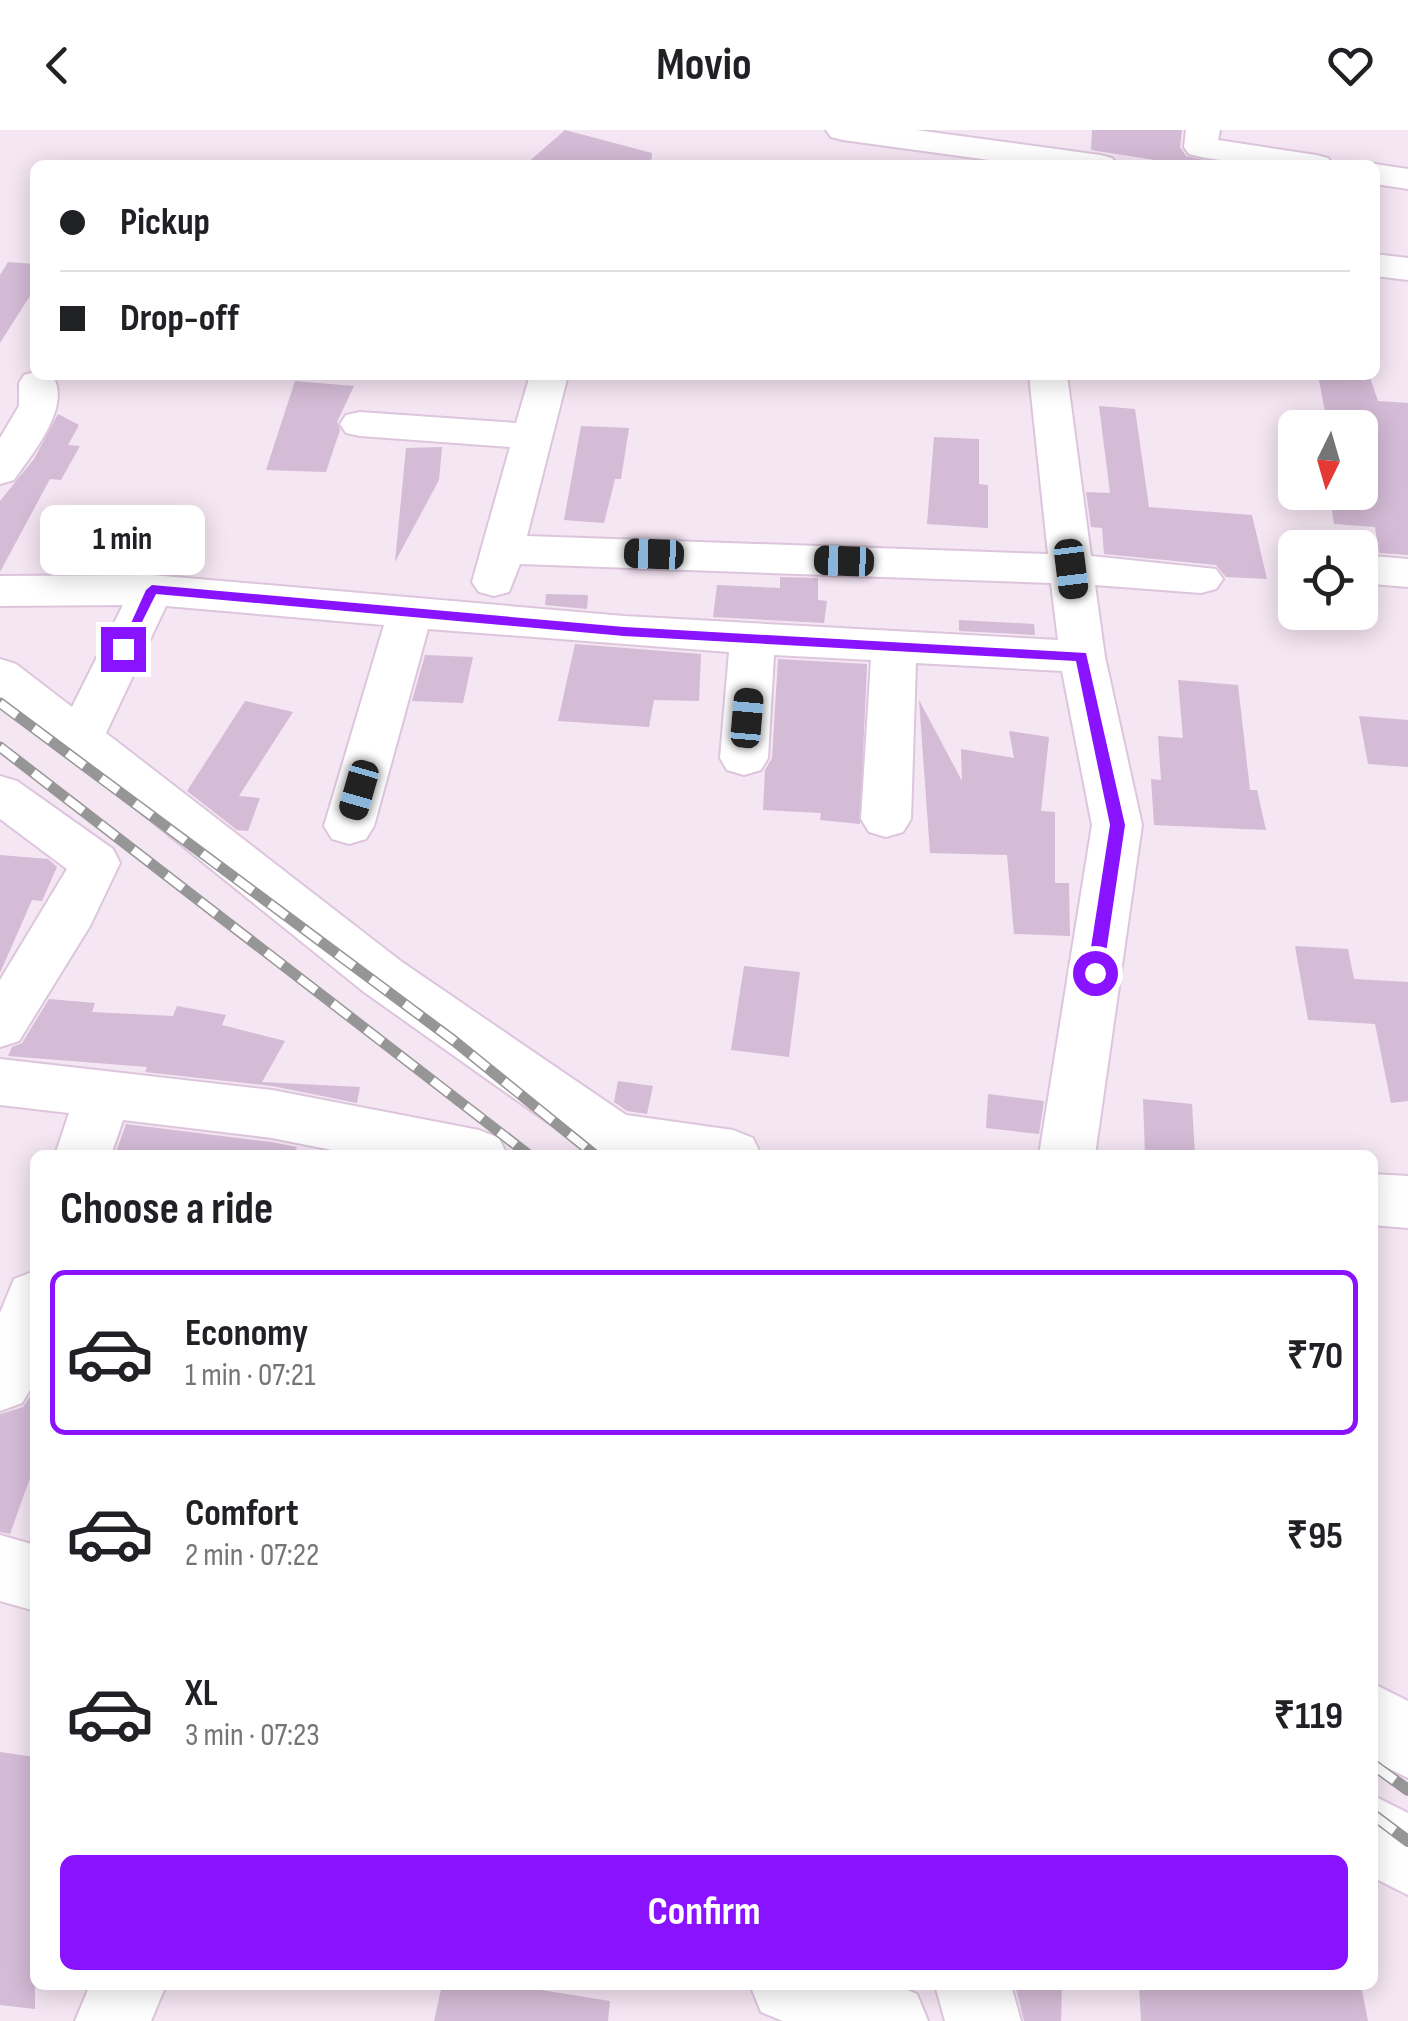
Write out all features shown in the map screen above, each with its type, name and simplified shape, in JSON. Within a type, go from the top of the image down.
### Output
[{"type":"street","points":[[843,130],[898,151],[1004,141],[1071,160]]},
{"type":"street","points":[[1199,147],[1284,160]]},
{"type":"street","points":[[1380,175],[1408,180]]},
{"type":"street","points":[[1380,266],[1408,269]]},
{"type":"street","points":[[0,397],[41,380]]},
{"type":"street","points":[[0,470],[38,406],[43,380]]},
{"type":"street","points":[[484,619],[548,380]]},
{"type":"street","points":[[1049,380],[1082,656],[1118,825],[1068,1150]]},
{"type":"street","points":[[360,424],[533,436]]},
{"type":"street","points":[[503,549],[1071,569],[1201,579]]},
{"type":"street","points":[[1378,570],[1408,573]]},
{"type":"street","points":[[0,591],[152,590],[484,619],[1082,656]]},
{"type":"street","points":[[79,739],[152,590]]},
{"type":"street","points":[[349,826],[410,612]]},
{"type":"street","points":[[744,758],[753,638]]},
{"type":"street","points":[[886,819],[894,646]]},
{"type":"street","points":[[0,675],[383,976],[614,1138],[698,1150]]},
{"type":"street","points":[[0,794],[95,864],[72,912],[0,1024]]},
{"type":"street","points":[[0,1082],[103,1094],[326,1140],[428,1150]]},
{"type":"street","points":[[85,1150],[103,1094]]},
{"type":"street","points":[[1378,1200],[1408,1202]]},
{"type":"street","points":[[16,1369],[30,1317]]},
{"type":"street","points":[[0,1568],[30,1577]]},
{"type":"street","points":[[1378,1722],[1408,1742]]},
{"type":"street","points":[[1378,1836],[1408,1858]]},
{"type":"street","points":[[113,2021],[126,1990]]},
{"type":"street","points":[[802,1990],[890,2021]]},
{"type":"street","points":[[974,1990],[983,2021]]},
{"type":"building","points":[[565,130],[652,153],[651,160],[531,160]]},
{"type":"building","points":[[1092,130],[1182,130],[1180,147],[1186,156],[1205,160],[1154,160],[1091,150]]},
{"type":"building","points":[[8,262],[30,264],[30,296],[0,343],[0,275]]},
{"type":"building","points":[[1319,380],[1371,380],[1378,401],[1408,403],[1408,555],[1379,553],[1375,527],[1334,524],[1332,510],[1378,510],[1378,410],[1325,410]]},
{"type":"building","points":[[295,381],[354,386],[337,422],[340,430],[326,472],[266,470]]},
{"type":"building","points":[[1099,406],[1135,409],[1149,507],[1252,515],[1267,579],[1226,577],[1216,565],[1104,554],[1102,528],[1091,527],[1086,492],[1110,493]]},
{"type":"building","points":[[58,414],[79,425],[68,445],[80,446],[61,480],[50,479],[0,572],[0,501],[34,459]]},
{"type":"building","points":[[581,426],[629,428],[621,479],[615,479],[604,523],[564,520]]},
{"type":"building","points":[[934,437],[979,439],[979,484],[988,485],[988,528],[927,524]]},
{"type":"building","points":[[442,447],[439,480],[395,562],[406,448]]},
{"type":"building","points":[[780,577],[818,578],[818,600],[827,601],[824,623],[713,617],[717,585],[780,588]]},
{"type":"building","points":[[546,594],[588,595],[587,609],[545,605]]},
{"type":"building","points":[[959,620],[1034,624],[1035,635],[959,631]]},
{"type":"building","points":[[575,644],[701,654],[699,701],[654,700],[649,727],[558,721]]},
{"type":"building","points":[[425,655],[473,657],[463,703],[412,701]]},
{"type":"building","points":[[778,659],[867,664],[860,824],[820,820],[821,813],[763,810],[765,770],[772,758]]},
{"type":"building","points":[[1178,680],[1238,685],[1250,790],[1257,790],[1266,830],[1154,825],[1151,779],[1161,780],[1158,736],[1183,738]]},
{"type":"building","points":[[919,700],[962,781],[961,749],[1014,758],[1009,731],[1049,737],[1041,811],[1055,812],[1055,883],[1069,883],[1070,936],[1014,934],[1007,855],[930,853]]},
{"type":"building","points":[[245,701],[293,712],[239,796],[260,798],[248,831],[237,830],[187,791]]},
{"type":"building","points":[[1359,716],[1408,720],[1408,767],[1368,764]]},
{"type":"building","points":[[0,855],[48,859],[57,867],[42,901],[32,900],[0,973]]},
{"type":"building","points":[[1295,946],[1348,949],[1354,979],[1408,982],[1408,1101],[1391,1103],[1375,1024],[1308,1020]]},
{"type":"building","points":[[744,966],[800,972],[789,1057],[731,1050]]},
{"type":"building","points":[[49,999],[95,1003],[92,1012],[173,1016],[177,1006],[226,1015],[222,1025],[285,1041],[262,1082],[360,1087],[357,1103],[272,1086],[145,1072],[147,1067],[8,1056],[12,1047],[22,1043]]},
{"type":"building","points":[[618,1081],[653,1086],[647,1114],[627,1111],[614,1102]]},
{"type":"building","points":[[988,1094],[1044,1101],[1039,1134],[986,1128]]},
{"type":"building","points":[[1143,1099],[1192,1104],[1195,1150],[1145,1150]]},
{"type":"building","points":[[126,1124],[297,1147],[296,1150],[117,1150]]},
{"type":"building","points":[[30,1396],[30,1478],[10,1534],[0,1532],[0,1414],[23,1407]]},
{"type":"building","points":[[0,1752],[30,1756],[30,1990],[35,1990],[35,2009],[0,2005]]},
{"type":"building","points":[[441,1990],[541,1990],[610,2001],[608,2021],[434,2021]]},
{"type":"building","points":[[1016,1990],[1062,1990],[1061,2021],[1024,2021]]},
{"type":"building","points":[[1139,1990],[1362,1990],[1368,2021],[1141,2021]]},
{"type":"railway","points":[[0,703],[453,1040],[589,1150]]},
{"type":"railway","points":[[0,747],[523,1150]]},
{"type":"railway","points":[[1378,1768],[1408,1790]]},
{"type":"railway","points":[[1378,1818],[1408,1841]]},
{"type":"route","points":[[123,649],[152,590],[624,631],[1082,656],[1118,825],[1095,973]]}]
